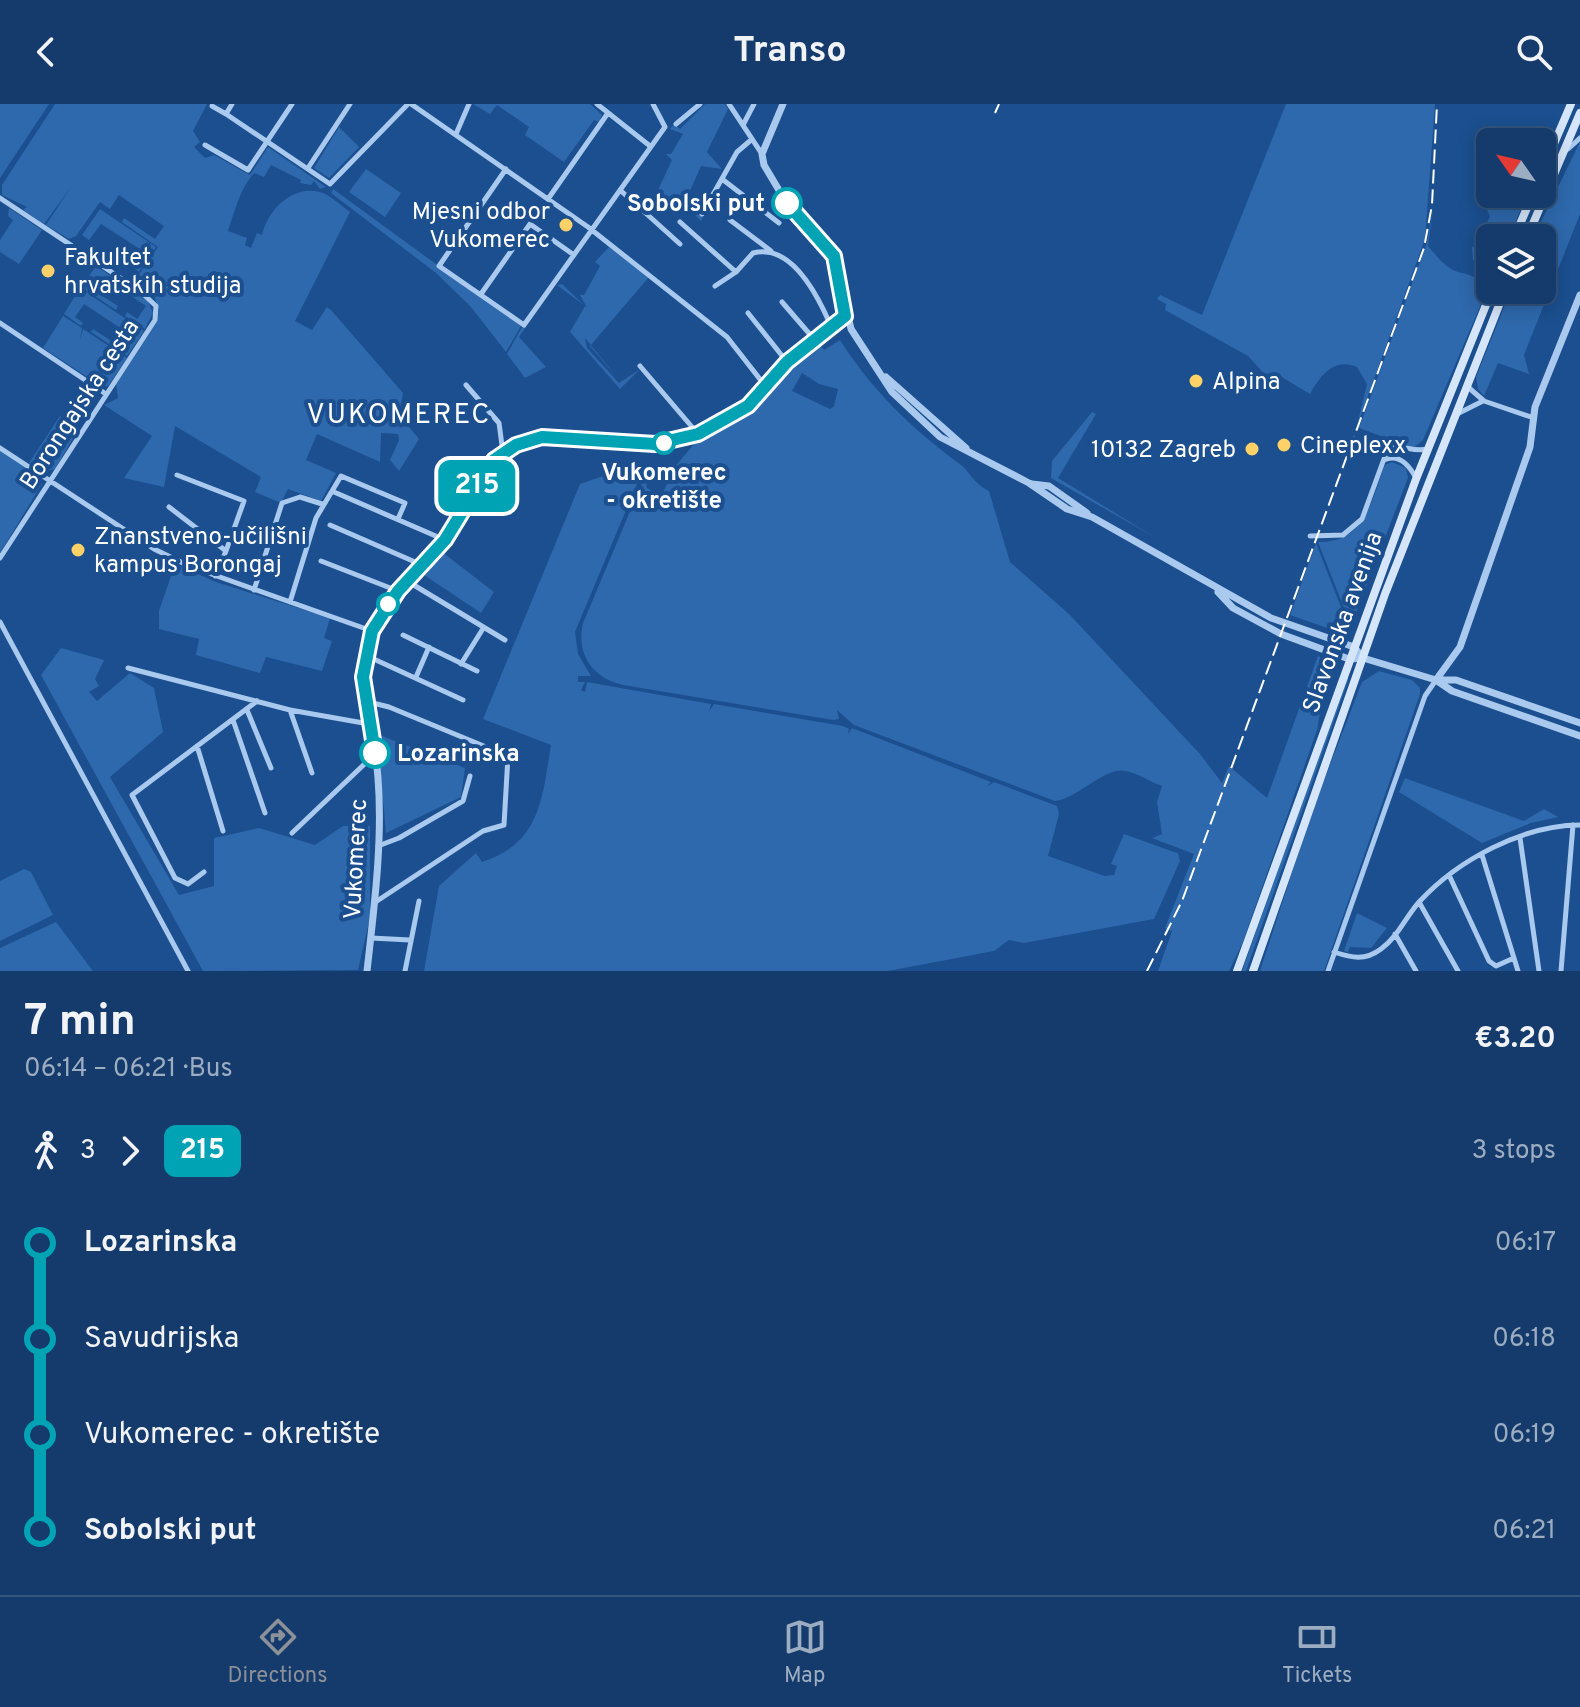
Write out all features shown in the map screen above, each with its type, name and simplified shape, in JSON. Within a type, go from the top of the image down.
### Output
[{"type":"main road","points":[[1556,139],[1571,104]]},
{"type":"main road","points":[[1533,224],[1580,114]]},
{"type":"main road","name":"Slavonska avenija","points":[[1237,971],[1416,479],[1486,304]]},
{"type":"main road","name":"Slavonska avenija","points":[[1253,971],[1363,658],[1466,383],[1499,304]]},
{"type":"street","points":[[226,114],[232,104]]},
{"type":"street","points":[[205,145],[244,170],[250,168],[292,104]]},
{"type":"street","points":[[308,168],[350,104]]},
{"type":"street","points":[[212,106],[330,184],[410,104],[592,230],[727,337],[766,387]]},
{"type":"street","points":[[456,134],[469,104]]},
{"type":"street","points":[[597,104],[650,146]]},
{"type":"street","points":[[506,169],[439,266],[524,325],[665,127],[653,104]]},
{"type":"street","points":[[676,124],[700,104]]},
{"type":"street","points":[[729,104],[762,154],[764,165],[789,207],[834,256],[845,316],[877,371],[904,405],[931,431],[955,447],[971,452],[1029,483],[1049,486],[1073,500],[1092,517],[1215,589],[1286,624],[1354,647],[1363,658]]},
{"type":"street","points":[[743,126],[754,104]]},
{"type":"street","points":[[762,154],[783,104]]},
{"type":"street","points":[[548,199],[608,113]]},
{"type":"street","points":[[1564,152],[1580,138]]},
{"type":"street","points":[[702,214],[737,152],[751,140]]},
{"type":"street","points":[[722,179],[779,223]]},
{"type":"street","points":[[620,190],[680,244]]},
{"type":"street","name":"Borongajska cesta","points":[[0,198],[140,291],[156,306],[155,320],[0,558]]},
{"type":"street","points":[[730,220],[792,265],[820,301],[830,325]]},
{"type":"street","points":[[680,222],[736,272]]},
{"type":"street","points":[[480,294],[530,224],[574,255]]},
{"type":"street","points":[[715,286],[736,272],[753,253],[772,251]]},
{"type":"street","points":[[1328,971],[1425,696],[1450,664],[1462,641],[1532,442],[1540,392],[1580,295]]},
{"type":"street","points":[[782,302],[814,338]]},
{"type":"street","points":[[748,313],[787,362]]},
{"type":"street","name":"Vukomerec","points":[[367,971],[374,903],[379,779],[365,701],[365,655],[372,631],[398,591],[445,540],[487,469],[503,453],[542,437],[655,444],[698,434],[748,406],[787,362],[845,316]]},
{"type":"street","points":[[0,323],[106,394]]},
{"type":"street","points":[[640,366],[698,434]]},
{"type":"street","points":[[1466,383],[1470,392],[1484,401],[1534,418]]},
{"type":"street","points":[[466,385],[499,423],[503,453]]},
{"type":"street","points":[[1453,417],[1484,401]]},
{"type":"street","points":[[1310,536],[1343,535],[1362,519],[1388,448],[1394,445],[1411,451],[1428,449]]},
{"type":"street","points":[[0,448],[154,549],[215,576],[372,631]]},
{"type":"street","points":[[1383,460],[1393,457],[1405,462],[1416,479]]},
{"type":"street","points":[[177,475],[244,501],[215,576]]},
{"type":"street","points":[[290,602],[322,504],[334,492],[341,476],[405,503],[398,519]]},
{"type":"street","points":[[334,492],[445,540]]},
{"type":"street","points":[[254,590],[282,503],[300,497],[322,504]]},
{"type":"street","points":[[169,507],[226,551]]},
{"type":"street","points":[[330,525],[422,565]]},
{"type":"street","points":[[321,561],[398,591]]},
{"type":"street","points":[[407,581],[505,640]]},
{"type":"street","points":[[1215,589],[1233,608],[1258,624],[1349,659],[1363,658],[1436,680],[1456,680],[1580,723]]},
{"type":"street","points":[[0,622],[188,971]]},
{"type":"street","points":[[461,664],[484,627]]},
{"type":"street","points":[[403,635],[477,671]]},
{"type":"street","points":[[416,677],[429,647]]},
{"type":"street","points":[[365,655],[463,700]]},
{"type":"street","points":[[1450,664],[1456,680]]},
{"type":"street","points":[[128,668],[290,710],[369,724]]},
{"type":"street","points":[[1436,680],[1452,691],[1580,736]]},
{"type":"street","points":[[204,872],[188,884],[175,878],[132,795],[257,701]]},
{"type":"street","points":[[365,701],[389,707],[508,756],[504,825],[483,831],[374,903]]},
{"type":"street","points":[[247,710],[271,768]]},
{"type":"street","points":[[290,710],[312,773]]},
{"type":"street","points":[[233,720],[265,813]]},
{"type":"street","points":[[197,746],[223,831]]},
{"type":"street","points":[[292,833],[375,753]]},
{"type":"street","points":[[377,846],[399,838],[463,801],[470,776]]},
{"type":"street","points":[[1334,952],[1363,958],[1381,950],[1419,902],[1448,875],[1520,838],[1541,830],[1576,825],[1561,971]]},
{"type":"street","points":[[1520,838],[1539,971]]},
{"type":"street","points":[[1482,855],[1518,971]]},
{"type":"street","points":[[1448,875],[1492,964],[1514,958]]},
{"type":"street","points":[[405,971],[419,901]]},
{"type":"street","points":[[1419,902],[1458,971]]},
{"type":"street","points":[[1395,934],[1416,971]]},
{"type":"street","points":[[371,938],[410,940]]},
{"type":"shaded area","points":[[0,104],[49,104],[0,178]]},
{"type":"shaded area","points":[[55,104],[207,104],[193,131],[200,142],[194,147],[205,158],[214,155],[250,175],[268,147],[326,187],[320,189],[314,181],[311,185],[300,183],[301,180],[271,165],[264,177],[254,173],[241,193],[228,231],[247,238],[245,245],[251,248],[257,233],[262,235],[276,208],[293,195],[312,191],[323,193],[350,212],[295,321],[312,330],[327,307],[403,393],[400,408],[406,418],[404,421],[419,439],[399,471],[390,460],[399,440],[398,434],[381,433],[380,462],[317,434],[306,460],[336,473],[321,501],[288,489],[281,503],[255,492],[261,477],[175,426],[164,487],[124,478],[152,436],[104,405],[118,398],[116,384],[157,321],[159,310],[153,292],[181,280],[146,292],[133,283],[158,247],[122,222],[124,218],[155,239],[164,226],[119,195],[110,209],[100,202],[76,236],[69,239],[46,225],[71,187],[44,224],[23,210],[27,207],[2,195],[2,185]]},
{"type":"shaded area","points":[[473,104],[590,104],[602,115],[599,122],[594,120],[564,162],[525,135],[529,127],[497,105],[490,114]]},
{"type":"shaded area","points":[[705,104],[725,104],[728,109],[707,152],[722,169],[701,166],[686,200],[703,217],[701,221],[679,198],[673,204],[658,190],[672,160],[666,154],[671,154],[683,134],[670,129],[674,124],[680,129]]},
{"type":"shaded area","points":[[1286,104],[1435,104],[1425,239],[1357,426],[1367,384],[1357,367],[1335,366],[1323,375],[1310,394],[1275,373],[1268,378],[1248,356],[1165,310],[1166,304],[1157,299],[1160,295],[1202,315]]},
{"type":"shaded area","points":[[339,127],[359,147],[329,178],[314,168]]},
{"type":"shaded area","points":[[1580,142],[1580,214],[1556,274],[1556,224],[1540,224],[1548,208],[1556,208],[1556,191]]},
{"type":"shaded area","points":[[366,169],[401,193],[385,217],[349,192]]},
{"type":"shaded area","points":[[333,189],[521,326],[506,352],[471,307],[436,273],[331,193]]},
{"type":"shaded area","points":[[9,208],[42,230],[19,264],[0,252],[0,240],[13,220],[8,216]]},
{"type":"shaded area","points":[[1521,208],[1515,224],[1487,224],[1490,216],[1487,210]]},
{"type":"shaded area","points":[[100,209],[156,247],[139,272],[126,263],[128,260],[138,266],[146,253],[101,224],[89,240],[82,235]]},
{"type":"shaded area","points":[[1433,209],[1428,246],[1451,269],[1476,279],[1476,304],[1481,304],[1423,440],[1413,448],[1359,428],[1427,243]]},
{"type":"shaded area","points":[[1472,246],[1476,249],[1473,261]]},
{"type":"shaded area","points":[[609,247],[649,277],[591,345],[585,338],[587,348],[619,383],[640,369],[620,389],[570,332],[585,306],[587,308],[580,295],[584,295],[600,266],[595,262]]},
{"type":"shaded area","points":[[96,266],[148,301],[153,313],[145,329],[125,316],[127,312],[137,319],[146,306],[102,277],[93,290],[118,306],[116,310],[81,287]]},
{"type":"shaded area","points":[[562,284],[585,306],[557,285]]},
{"type":"shaded area","points":[[80,288],[144,331],[127,356],[91,332],[93,329],[119,346],[128,333],[84,304],[75,317],[83,323],[81,326],[64,314]]},
{"type":"shaded area","points":[[1505,304],[1544,304],[1524,355],[1529,374],[1498,363],[1484,396],[1478,389],[1476,377]]},
{"type":"shaded area","points":[[63,316],[82,328],[80,340],[83,329],[127,358],[108,386],[101,386],[43,348]]},
{"type":"shaded area","points":[[522,327],[526,327],[519,337],[546,367],[525,378],[507,354]]},
{"type":"shaded area","points":[[840,340],[893,407],[989,491],[1010,562],[1070,615],[1200,754],[1222,783],[1229,766],[1267,798],[1318,656],[1333,663],[1333,679],[1322,702],[1317,730],[1243,942],[1229,971],[1158,971],[1172,931],[1165,928],[1194,854],[1152,838],[1162,834],[1157,802],[1162,786],[1135,774],[1117,771],[1073,795],[1055,801],[854,725],[837,710],[839,719],[833,720],[623,685],[603,677],[589,663],[582,645],[583,623],[645,476],[647,488],[661,497],[674,468],[694,444],[749,412],[818,342],[824,350]],"holes":[[[802,373],[819,384],[838,389],[834,406],[830,409],[792,391]]]},
{"type":"shaded area","points":[[1092,412],[1096,414],[1058,478],[1156,538],[1051,478],[1052,461]]},
{"type":"shaded area","points":[[60,416],[79,428],[55,469],[43,472],[29,463]]},
{"type":"shaded area","points":[[0,451],[38,476],[42,484],[0,553]]},
{"type":"shaded area","points":[[1392,462],[1406,468],[1408,478],[1351,626],[1318,542],[1334,540],[1356,528],[1370,505],[1385,465]]},
{"type":"shaded area","points":[[635,465],[642,472],[575,632],[578,654],[591,676],[578,676],[578,682],[585,682],[581,690],[585,692],[587,682],[711,704],[709,712],[714,704],[843,726],[849,729],[848,734],[852,728],[991,782],[986,787],[994,782],[1057,806],[1059,814],[1048,856],[1105,876],[1114,875],[1117,866],[1111,864],[1124,834],[1178,853],[1180,861],[1154,919],[1024,943],[1009,940],[994,951],[888,971],[424,971],[439,886],[476,853],[482,862],[502,854],[516,843],[527,831],[541,800],[551,745],[483,719],[580,484]]},
{"type":"shaded area","points":[[1316,543],[1348,625],[1342,633],[1290,615]]},
{"type":"shaded area","points":[[442,552],[494,592],[481,613],[424,575]]},
{"type":"shaded area","points":[[175,564],[216,582],[330,618],[324,638],[332,641],[322,671],[266,657],[260,673],[196,655],[199,639],[159,629],[159,611]]},
{"type":"shaded area","points":[[61,648],[104,660],[95,679],[99,686],[89,692],[97,701],[130,673],[154,688],[163,732],[110,777],[179,895],[214,886],[214,838],[259,828],[315,845],[343,826],[370,826],[370,918],[358,970],[203,971],[41,675]]},
{"type":"shaded area","points":[[1379,671],[1412,680],[1420,688],[1420,694],[1324,971],[1260,971],[1311,814],[1362,682]]},
{"type":"shaded area","points":[[1346,677],[1349,678],[1246,971],[1242,971]]},
{"type":"shaded area","points":[[377,734],[465,768],[461,797],[386,833]]},
{"type":"shaded area","points":[[1405,778],[1524,821],[1544,809],[1558,817],[1531,823],[1482,843],[1399,792]]},
{"type":"shaded area","points":[[24,869],[31,872],[53,915],[0,941],[0,881]]},
{"type":"shaded area","points":[[1357,913],[1387,928],[1371,948],[1350,947],[1348,952],[1344,951]]},
{"type":"shaded area","points":[[56,922],[93,971],[0,971],[0,948]]},
{"type":"railway","points":[[995,113],[999,104]]},
{"type":"railway","points":[[1147,971],[1182,901],[1424,248],[1432,205],[1437,104]]},
{"type":"bus line","name":"215","points":[[375,753],[365,706],[363,677],[372,631],[398,591],[445,540],[494,460],[516,445],[542,437],[655,444],[698,434],[748,406],[787,362],[845,316],[834,256],[787,203]]},
{"type":"place","name":"Sobolski put","points":[[787,203]]},
{"type":"place","name":"Mjesni odbor Vukomerec","points":[[566,225]]},
{"type":"place","name":"Fakultet hrvatskih studija","points":[[48,271]]},
{"type":"place","name":"Alpina","points":[[1196,381]]},
{"type":"place","name":"Vukomerec - okretište","points":[[664,443]]},
{"type":"place","name":"Cineplexx","points":[[1284,445]]},
{"type":"place","name":"10132 Zagreb","points":[[1252,449]]},
{"type":"place","name":"Znanstveno-učilišni kampus Borongaj","points":[[78,550]]},
{"type":"place","name":"Lozarinska","points":[[375,753]]},
{"type":"district","name":"VUKOMEREC","points":[[399,413]]}]
